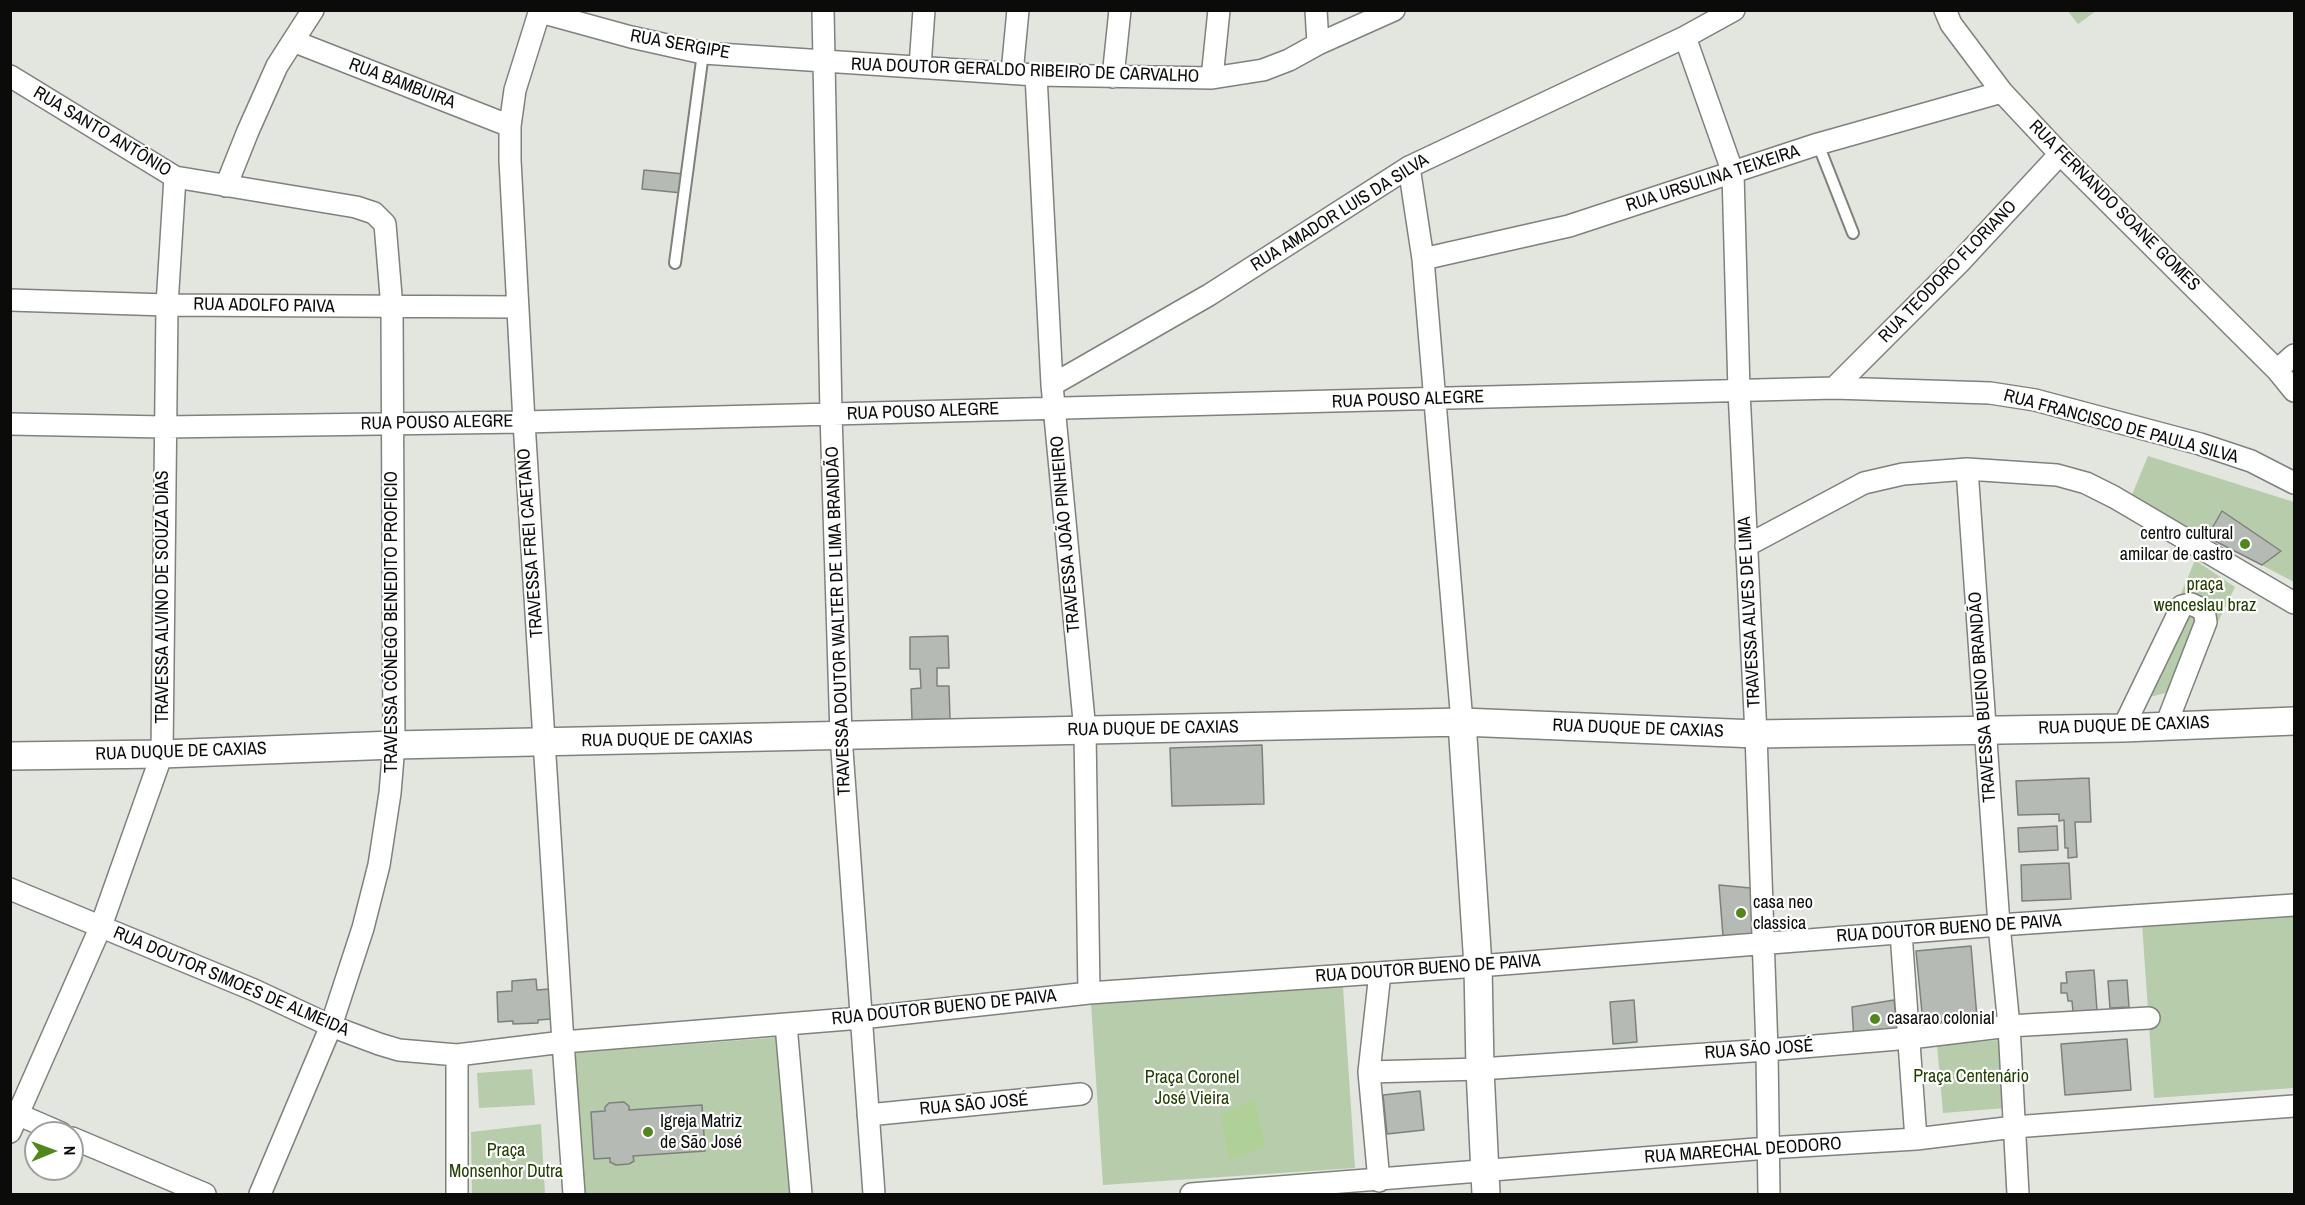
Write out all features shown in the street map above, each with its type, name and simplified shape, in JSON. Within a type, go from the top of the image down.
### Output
[{"type":"street","points":[[226,186],[277,66],[313,10]]},
{"type":"street","name":"TRAVESSA DOUTOR WALTER DE LIMA BRANDÃO","points":[[823,10],[831,414],[841,736],[874,1194]]},
{"type":"street","points":[[920,66],[924,10]]},
{"type":"street","points":[[1012,74],[1018,10]]},
{"type":"street","points":[[1113,77],[1120,10]]},
{"type":"street","points":[[1212,78],[1219,10]]},
{"type":"street","points":[[1316,10],[1318,44]]},
{"type":"street","name":"RUA DOUTOR GERALDO RIBEIRO DE CARVALHO","points":[[823,62],[920,66],[1036,75],[1212,78],[1263,70],[1394,10]]},
{"type":"street","name":"RUA AMADOR LUIS DA SILVA","points":[[1052,385],[1209,295],[1409,167],[1685,37],[1734,10]]},
{"type":"street","name":"RUA FERNANDO SOANE GOMES","points":[[1945,10],[1951,24],[2002,92],[2060,154],[2277,370],[2295,391]]},
{"type":"street","name":"RUA SERGIPE","points":[[540,11],[631,37],[703,53],[823,62]]},
{"type":"street","name":"TRAVESSA FREI CAETANO","points":[[540,11],[515,90],[510,126],[512,210],[524,422],[563,1042]]},
{"type":"street","name":"TRAVESSA ALVES DE LIMA","points":[[1685,37],[1733,173],[1738,391],[1756,734],[1770,1194]]},
{"type":"street","name":"RUA BAMBUIRA","points":[[293,41],[510,126]]},
{"type":"street","name":"TRAVESSA JOÃO PINHEIRO","points":[[1036,75],[1052,385],[1084,731],[1089,993]]},
{"type":"street","name":"RUA SANTO ANTÔNIO","points":[[10,76],[175,177],[356,207],[374,213]]},
{"type":"street","name":"RUA URSULINA TEIXEIRA","points":[[1423,259],[1560,229],[1818,144],[2002,92]]},
{"type":"street","name":"RUA TEODORO FLORIANO","points":[[1834,388],[1959,263],[2060,154]]},
{"type":"street","points":[[1409,167],[1423,259],[1462,722],[1478,966],[1485,1183]]},
{"type":"street","name":"TRAVESSA ALVINO DE SOUZA DIAS","points":[[13,1119],[101,926],[162,753],[164,427],[167,305],[175,177]]},
{"type":"street","name":"TRAVESSA CÔNEGO BENEDITO PROFICIO","points":[[260,1194],[331,1026],[363,928],[379,865],[390,793],[394,745],[392,308],[385,224],[374,213]]},
{"type":"street","name":"RUA ADOLFO PAIVA","points":[[10,300],[167,305],[518,307]]},
{"type":"street","points":[[2277,370],[2295,355]]},
{"type":"street","name":"RUA POUSO ALEGRE","points":[[10,424],[164,427],[524,422],[1834,388]]},
{"type":"street","name":"RUA FRANCISCO DE PAULA SILVA","points":[[1834,388],[1990,393],[2035,400],[2200,444],[2251,461],[2295,483]]},
{"type":"street","points":[[1746,546],[1864,483],[1904,474],[1967,470],[2057,475],[2086,483],[2295,603]]},
{"type":"street","name":"TRAVESSA BUENO BRANDÃO","points":[[1967,470],[1999,925]]},
{"type":"street","points":[[2123,728],[2182,606],[2191,604],[2204,610],[2206,622],[2166,725]]},
{"type":"street","name":"RUA DUQUE DE CAXIAS","points":[[10,756],[394,745],[1462,722],[1756,734],[2123,728],[2295,721]]},
{"type":"street","name":"RUA DOUTOR SIMOES DE ALMEIDA","points":[[10,888],[254,990],[331,1026],[399,1050],[457,1055]]},
{"type":"street","name":"RUA DOUTOR BUENO DE PAIVA","points":[[563,1042],[786,1025],[1089,993],[1478,966],[1762,942],[2295,905]]},
{"type":"street","points":[[1999,925],[2009,1026],[2018,1194]]},
{"type":"street","points":[[1901,933],[1916,1139]]},
{"type":"street","points":[[1379,1181],[1369,1072],[1380,973]]},
{"type":"street","name":"RUA SÃO JOSÉ","points":[[1369,1072],[1480,1069],[1767,1050],[1910,1038],[2009,1026],[2149,1018]]},
{"type":"street","points":[[786,1025],[801,1194]]},
{"type":"street","points":[[457,1194],[457,1055],[563,1042],[574,1194]]},
{"type":"street","name":"RUA SÃO JOSÉ","points":[[868,1115],[1081,1095]]},
{"type":"street","name":"RUA MARECHAL DEODORO","points":[[1191,1194],[1379,1181],[1485,1183],[1768,1148],[1916,1139],[2014,1127],[2295,1106]]},
{"type":"street","points":[[84,1143],[205,1194]]},
{"type":"lane","points":[[675,263],[703,53]]},
{"type":"lane","points":[[1818,144],[1853,233]]},
{"type":"green space","points":[[2067,10],[2096,10],[2096,11],[2078,24]]},
{"type":"green space","points":[[2148,456],[2294,502],[2294,582],[2131,497]]},
{"type":"green space","name":"praça wenceslau braz","points":[[2195,560],[2235,587],[2186,688],[2137,700]]},
{"type":"green space","points":[[2294,913],[2294,1088],[2154,1098],[2142,923]]},
{"type":"green space","name":"Praça Coronel José Vieira","points":[[1343,987],[1355,1168],[1103,1185],[1091,1004]]},
{"type":"green space","points":[[784,1037],[797,1194],[581,1194],[571,1053]]},
{"type":"green space","name":"Praça Centenário","points":[[1999,1040],[2005,1108],[1943,1113],[1937,1045]]},
{"type":"green space","name":"Praça Monsenhor Dutra","points":[[532,1069],[535,1105],[479,1108],[477,1073]]},
{"type":"green space","name":"Praça Monsenhor Dutra","points":[[541,1124],[545,1194],[472,1194],[471,1132]]},
{"type":"shaded area","points":[[1254,1098],[1266,1146],[1229,1160],[1221,1115]]},
{"type":"building","points":[[644,170],[684,174],[682,193],[642,189]]},
{"type":"building","name":"centro cultural amilcar de castro","points":[[2222,511],[2281,551],[2262,565],[2207,537]]},
{"type":"building","points":[[948,636],[949,668],[937,668],[937,686],[949,686],[950,719],[912,720],[911,689],[921,688],[920,669],[910,669],[910,637]]},
{"type":"building","points":[[1262,745],[1264,804],[1172,806],[1170,748]]},
{"type":"building","points":[[2089,778],[2091,822],[2075,822],[2077,857],[2068,858],[2068,848],[2065,848],[2064,820],[2059,821],[2059,814],[2018,815],[2016,781]]},
{"type":"building","points":[[2057,826],[2058,850],[2019,852],[2018,828]]},
{"type":"building","points":[[2069,863],[2071,899],[2022,901],[2021,865]]},
{"type":"building","name":"casa neo classica","points":[[1719,885],[1761,889],[1762,942],[1723,936]]},
{"type":"building","points":[[1971,946],[1977,1018],[1923,1023],[1916,951]]},
{"type":"building","points":[[2094,970],[2097,1010],[2073,1012],[2072,1001],[2068,1001],[2067,993],[2061,993],[2061,983],[2067,983],[2066,972]]},
{"type":"building","points":[[536,979],[537,990],[549,989],[551,1019],[538,1020],[538,1023],[498,1022],[497,992],[512,991],[512,981]]},
{"type":"building","points":[[2127,980],[2129,1007],[2110,1008],[2108,981]]},
{"type":"building","points":[[1634,1000],[1637,1042],[1613,1044],[1610,1002]]},
{"type":"building","name":"casarao colonial","points":[[1894,1000],[1898,1031],[1854,1042],[1852,1007]]},
{"type":"building","points":[[2127,1039],[2131,1090],[2065,1095],[2061,1044]]},
{"type":"building","points":[[1420,1091],[1424,1130],[1387,1134],[1383,1095]]},
{"type":"building","name":"Igreja Matriz de São José","points":[[624,1102],[629,1106],[629,1110],[702,1105],[705,1151],[633,1156],[634,1161],[629,1164],[616,1165],[610,1162],[610,1158],[594,1159],[591,1112],[605,1111],[609,1103]]},
{"type":"place","name":"centro cultural amilcar de castro","points":[[2245,544]]},
{"type":"place","name":"casa neo classica","points":[[1741,913]]},
{"type":"place","name":"casarao colonial","points":[[1875,1019]]},
{"type":"place","name":"Igreja Matriz de São José","points":[[648,1132]]}]
